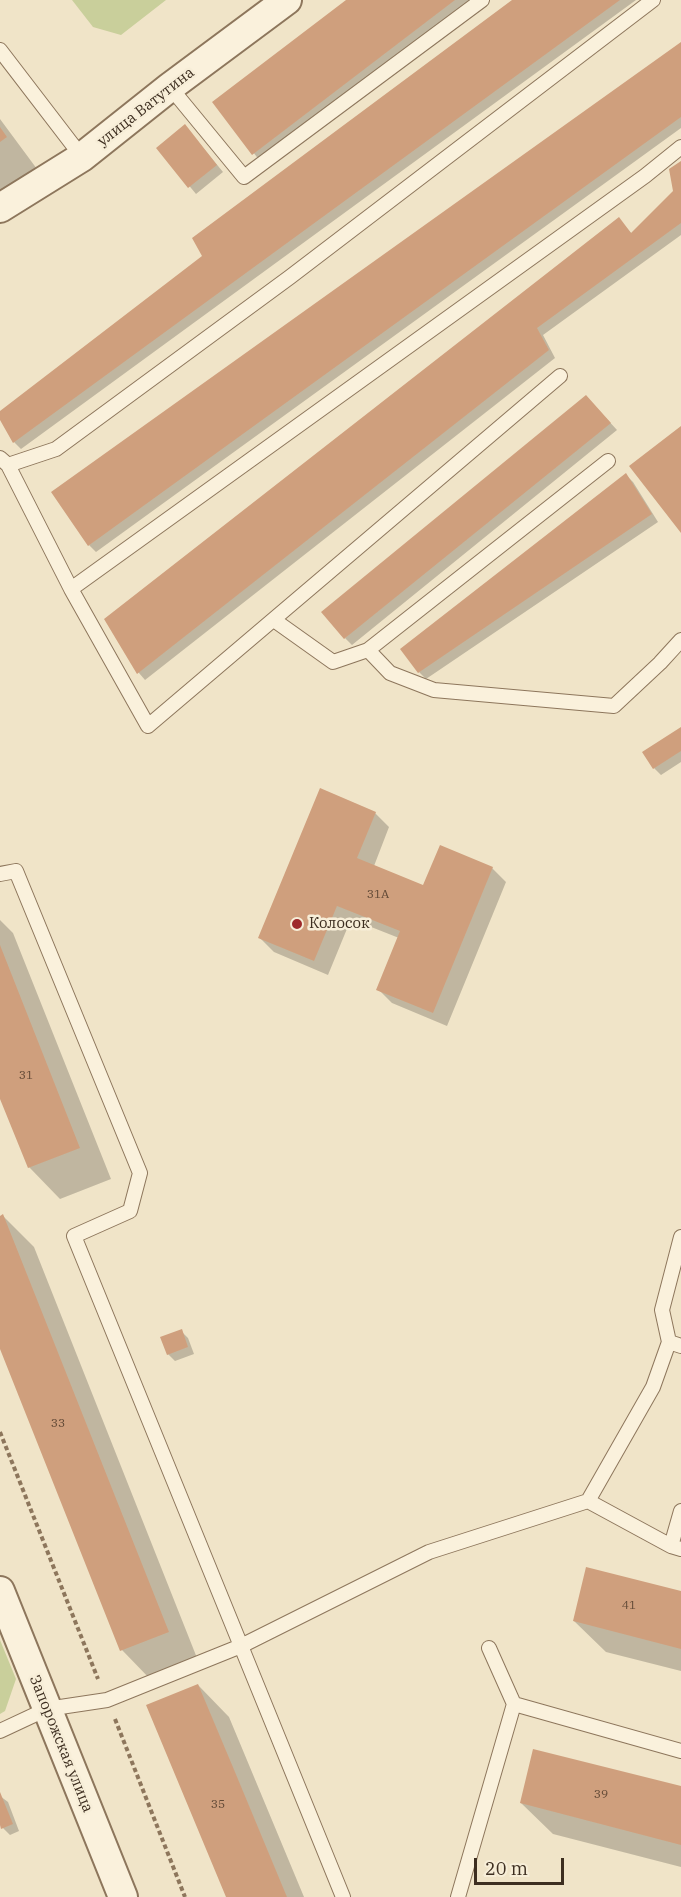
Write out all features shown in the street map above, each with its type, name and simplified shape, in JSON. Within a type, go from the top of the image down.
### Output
[{"type":"street","name":"улица Ватутина","points":[[0,208],[82,158],[170,87],[287,0]]},
{"type":"street","name":"Запорожская улица","points":[[0,1591],[123,1897]]},
{"type":"lane","points":[[170,87],[244,177],[482,0]]},
{"type":"lane","points":[[560,376],[148,726],[71,589],[4,462],[56,449],[290,277],[653,0]]},
{"type":"lane","points":[[0,50],[82,158]]},
{"type":"lane","points":[[71,589],[645,176],[681,147]]},
{"type":"lane","points":[[274,620],[333,662],[369,650],[608,461]]},
{"type":"lane","points":[[369,650],[390,672],[435,690],[614,706],[681,640]]},
{"type":"lane","points":[[0,874],[16,871],[140,1173],[130,1211],[75,1236],[343,1897]]},
{"type":"lane","points":[[0,1731],[47,1708],[107,1700],[241,1646],[429,1552],[588,1501],[675,1344],[662,1310],[681,1237]]},
{"type":"lane","points":[[588,1501],[676,1547],[681,1511]]},
{"type":"lane","points":[[458,1897],[514,1704],[489,1648]]},
{"type":"lane","points":[[514,1704],[681,1751]]},
{"type":"path","points":[[0,1432],[185,1897]]},
{"type":"green space","points":[[72,0],[166,0],[121,35],[93,27]]},
{"type":"green space","points":[[0,1640],[16,1679],[5,1711],[0,1714]]},
{"type":"building","points":[[346,0],[455,0],[252,155],[212,102]]},
{"type":"building","points":[[512,0],[620,0],[13,443],[0,420],[0,411],[202,256],[192,238]]},
{"type":"building","points":[[681,42],[681,117],[88,546],[51,492]]},
{"type":"building","points":[[185,124],[217,165],[188,188],[156,148]]},
{"type":"building","points":[[0,127],[7,137],[0,142]]},
{"type":"building","points":[[681,161],[681,223],[537,328],[549,350],[137,674],[104,619],[619,217],[631,233],[673,191],[669,169]]},
{"type":"building","points":[[586,395],[611,423],[344,639],[321,612]]},
{"type":"building","points":[[681,426],[681,533],[629,466]]},
{"type":"building","points":[[626,473],[652,514],[418,673],[400,649]]},
{"type":"building","points":[[681,727],[681,751],[653,769],[642,752]]},
{"type":"building","points":[[320,788],[376,812],[357,858],[423,885],[440,845],[493,867],[433,1013],[376,990],[400,931],[337,906],[314,961],[258,938]]},
{"type":"building","points":[[0,945],[80,1148],[28,1168],[0,1099]]},
{"type":"building","points":[[3,1214],[169,1632],[120,1651],[0,1349],[0,1216]]},
{"type":"building","points":[[182,1329],[188,1347],[167,1355],[160,1337]]},
{"type":"building","points":[[586,1567],[681,1591],[681,1649],[573,1621]]},
{"type":"building","points":[[198,1684],[287,1897],[226,1897],[146,1705]]},
{"type":"building","points":[[533,1749],[681,1786],[681,1845],[520,1803]]},
{"type":"building","points":[[0,1792],[13,1824],[1,1829],[0,1825]]},
{"type":"place","name":"Колосок","points":[[297,924]]}]
